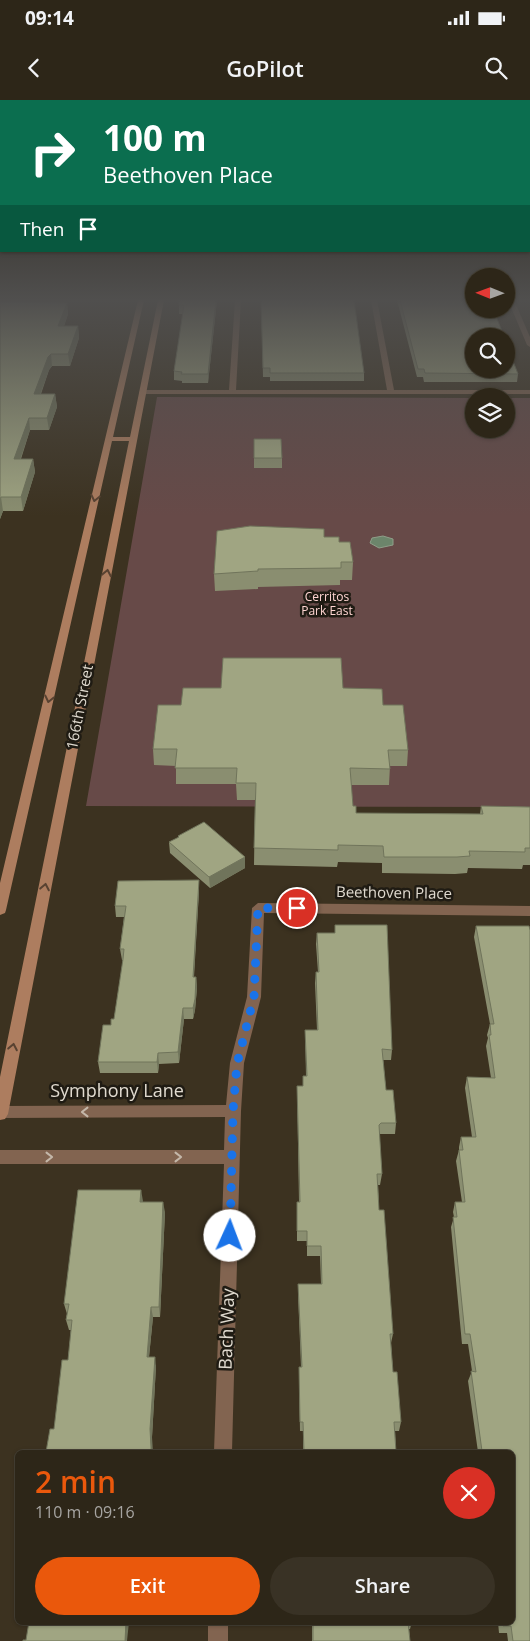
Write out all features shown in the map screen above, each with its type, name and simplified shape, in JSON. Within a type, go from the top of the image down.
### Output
[{"type":"street","name":"166th Street","points":[[0,910],[124,372]]},
{"type":"street","name":"166th Street","points":[[0,1112],[147,372]]},
{"type":"street","points":[[232,392],[233,372]]},
{"type":"street","points":[[387,372],[391,392]]},
{"type":"street","points":[[143,392],[530,392]]},
{"type":"street","points":[[109,439],[133,439]]},
{"type":"street","name":"Beethoven Place","points":[[258,908],[530,910]]},
{"type":"street","name":"Bach Way","points":[[223,1450],[233,1111],[237,1064],[254,997],[258,908]]},
{"type":"street","name":"Symphony Lane","points":[[0,1112],[233,1111]]},
{"type":"street","points":[[0,1157],[232,1157]]},
{"type":"street","points":[[218,1625],[218,1641]]},
{"type":"green space","name":"Cerritos Park East","points":[[157,397],[465,398],[465,438],[515,438],[515,398],[530,398],[530,807],[86,806]]},
{"type":"shaded area","points":[[383,536],[393,539],[393,545],[379,548],[370,543],[372,538]]},
{"type":"building","points":[[0,372],[42,372],[34,394],[55,394],[47,418],[29,418],[14,459],[33,459],[21,497],[1,497],[0,499]]},
{"type":"building","points":[[182,372],[208,372],[208,374],[181,374]]},
{"type":"building","points":[[364,372],[364,373],[270,373]]},
{"type":"building","points":[[425,372],[465,372],[465,373],[425,373]]},
{"type":"building","points":[[254,439],[281,439],[282,458],[254,458]]},
{"type":"building","points":[[250,526],[324,529],[324,537],[339,537],[339,542],[350,542],[353,562],[341,562],[341,568],[258,569],[258,571],[214,574],[217,531]]},
{"type":"building","points":[[223,658],[341,658],[343,688],[382,689],[383,705],[403,705],[408,750],[388,750],[390,769],[350,768],[353,806],[356,806],[356,813],[483,814],[481,806],[530,807],[530,848],[525,848],[525,852],[469,851],[470,856],[457,857],[384,857],[383,846],[338,845],[338,850],[254,848],[256,783],[236,783],[237,768],[175,768],[177,749],[153,749],[158,705],[181,705],[183,688],[221,688]]},
{"type":"building","points":[[204,822],[245,857],[209,877],[169,842]]},
{"type":"building","points":[[199,880],[193,977],[196,977],[195,999],[193,1008],[183,1008],[178,1052],[158,1053],[157,1062],[98,1062],[103,1025],[111,1025],[111,1019],[114,1019],[123,959],[124,949],[120,949],[126,906],[115,906],[118,881]]},
{"type":"building","points":[[335,925],[387,925],[392,1050],[382,1049],[386,1090],[393,1090],[396,1123],[381,1123],[379,1125],[382,1174],[377,1174],[379,1210],[384,1210],[393,1334],[390,1334],[393,1372],[397,1372],[401,1422],[394,1422],[396,1450],[304,1450],[303,1422],[300,1422],[299,1367],[302,1367],[298,1284],[322,1284],[321,1246],[307,1246],[307,1231],[297,1231],[297,1202],[300,1202],[297,1086],[303,1086],[303,1076],[307,1076],[305,1030],[318,1030],[316,972],[319,972],[317,933],[335,933]]},
{"type":"building","points":[[476,926],[529,926],[530,1641],[513,1641],[511,1626],[503,1625],[515,1625],[515,1450],[482,1450],[471,1371],[476,1372],[470,1334],[465,1334],[453,1217],[457,1217],[455,1202],[465,1202],[459,1150],[463,1150],[461,1137],[476,1137],[467,1077],[495,1078],[489,1035],[491,1035],[490,1024],[494,1024]]},
{"type":"building","points":[[78,1190],[141,1190],[140,1202],[163,1202],[159,1307],[151,1307],[147,1357],[155,1357],[150,1429],[151,1450],[46,1450],[50,1429],[54,1429],[62,1360],[68,1360],[72,1320],[66,1320],[69,1304],[64,1304]]},
{"type":"building","points":[[28,1625],[126,1625],[125,1641],[23,1641],[26,1640]]},
{"type":"building","points":[[313,1625],[408,1625],[410,1641],[313,1641]]},
{"type":"route","points":[[230,1236],[233,1111],[237,1064],[254,997],[258,908],[297,908]]}]
